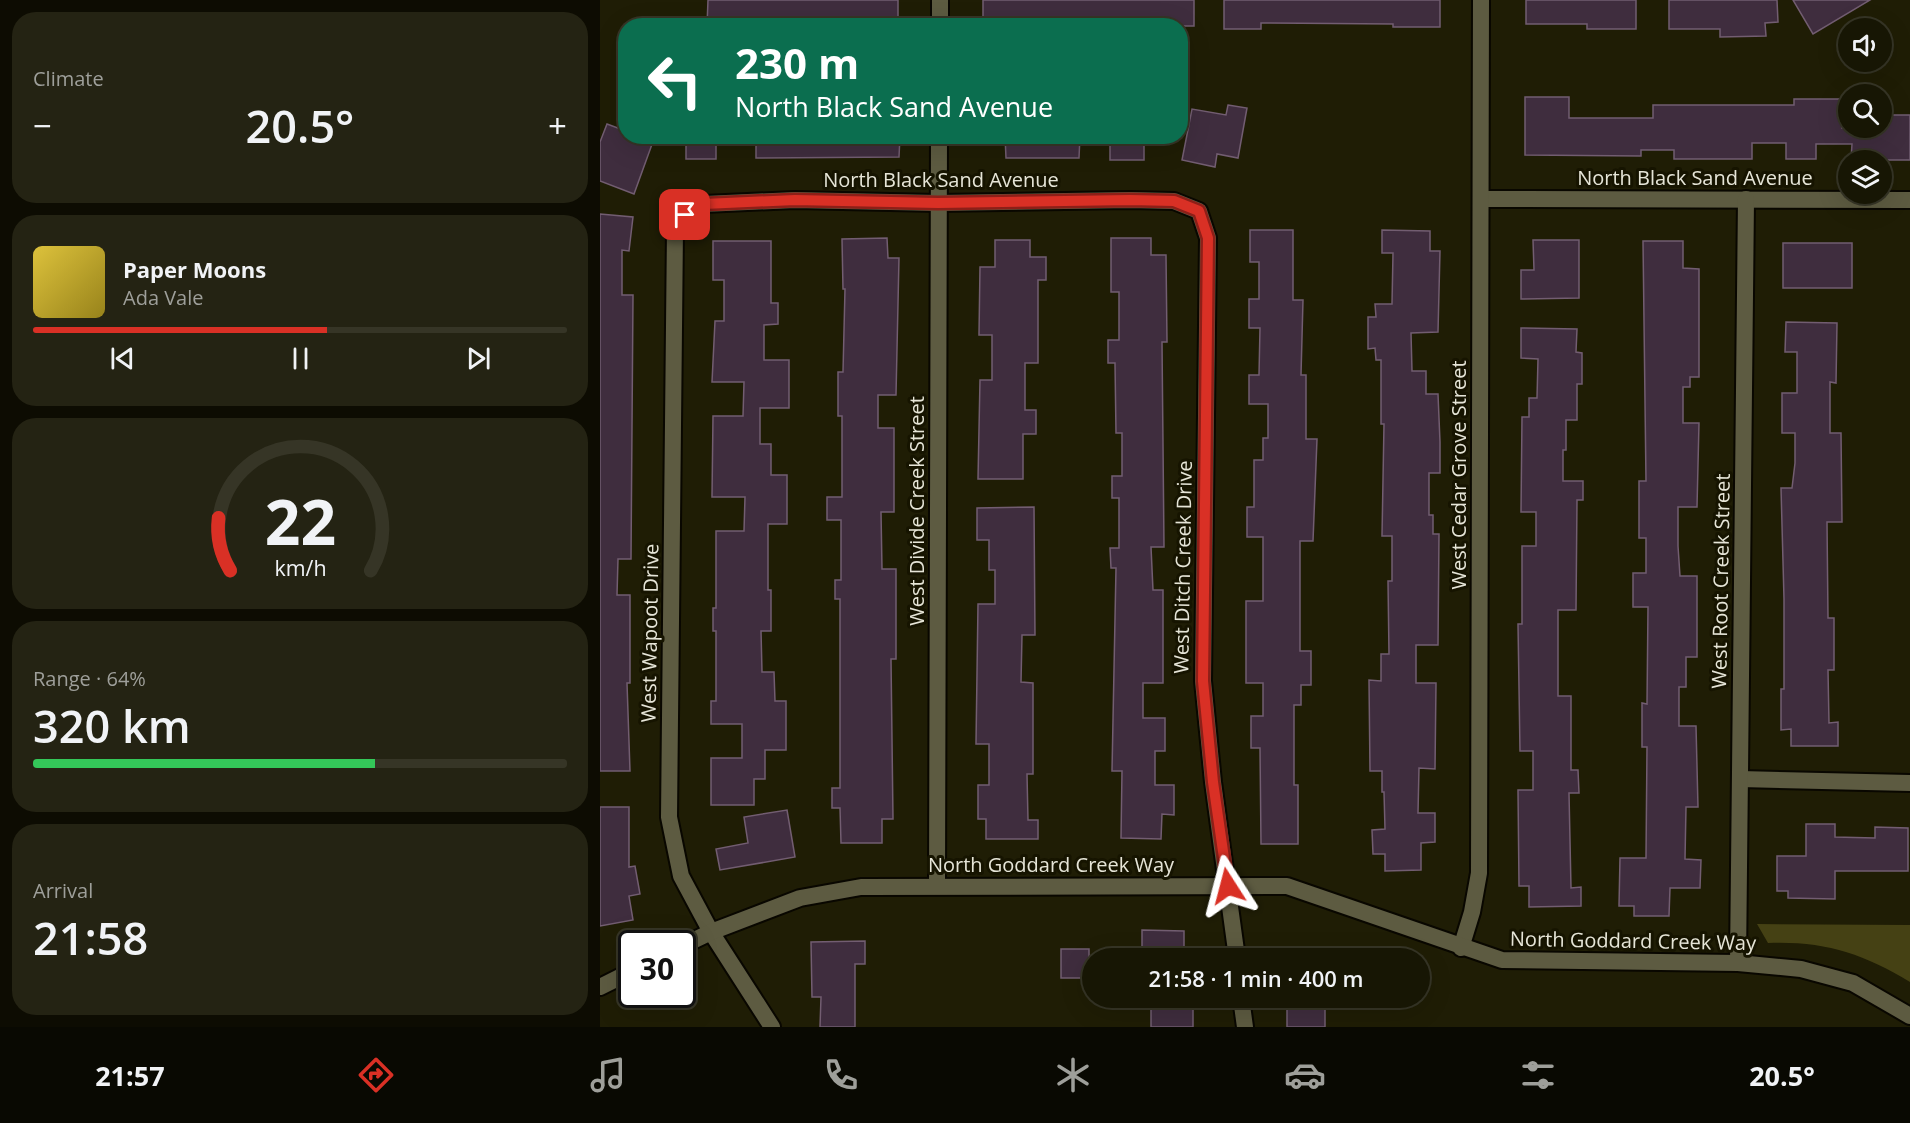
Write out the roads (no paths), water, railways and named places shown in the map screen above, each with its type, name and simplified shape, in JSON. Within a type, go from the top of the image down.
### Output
[{"type":"street","points":[[940,0],[940,18]]},
{"type":"street","name":"West Cedar Grove Street","points":[[1461,948],[1472,912],[1479,873],[1480,0]]},
{"type":"street","name":"West Divide Creek Street","points":[[937,885],[939,144]]},
{"type":"street","name":"North Black Sand Avenue","points":[[1480,199],[1910,200]]},
{"type":"street","name":"West Root Creek Street","points":[[1738,963],[1746,199]]},
{"type":"street","name":"North Black Sand Avenue","points":[[685,215],[704,204],[795,200],[938,203],[1174,201],[1199,211]]},
{"type":"street","name":"West Ditch Creek Drive","points":[[1199,211],[1208,238],[1203,681],[1213,782],[1236,948]]},
{"type":"street","name":"West Wapoot Drive","points":[[685,215],[675,229],[669,817],[681,876],[711,932],[772,1027]]},
{"type":"street","points":[[1740,779],[1910,783]]},
{"type":"street","name":"North Goddard Creek Way","points":[[696,939],[800,898],[861,887],[937,885],[1287,886],[1461,948],[1502,960],[1738,963],[1801,969],[1853,983],[1910,1016]]},
{"type":"street","points":[[600,987],[618,978]]},
{"type":"street","points":[[1242,1008],[1245,1027]]}]
